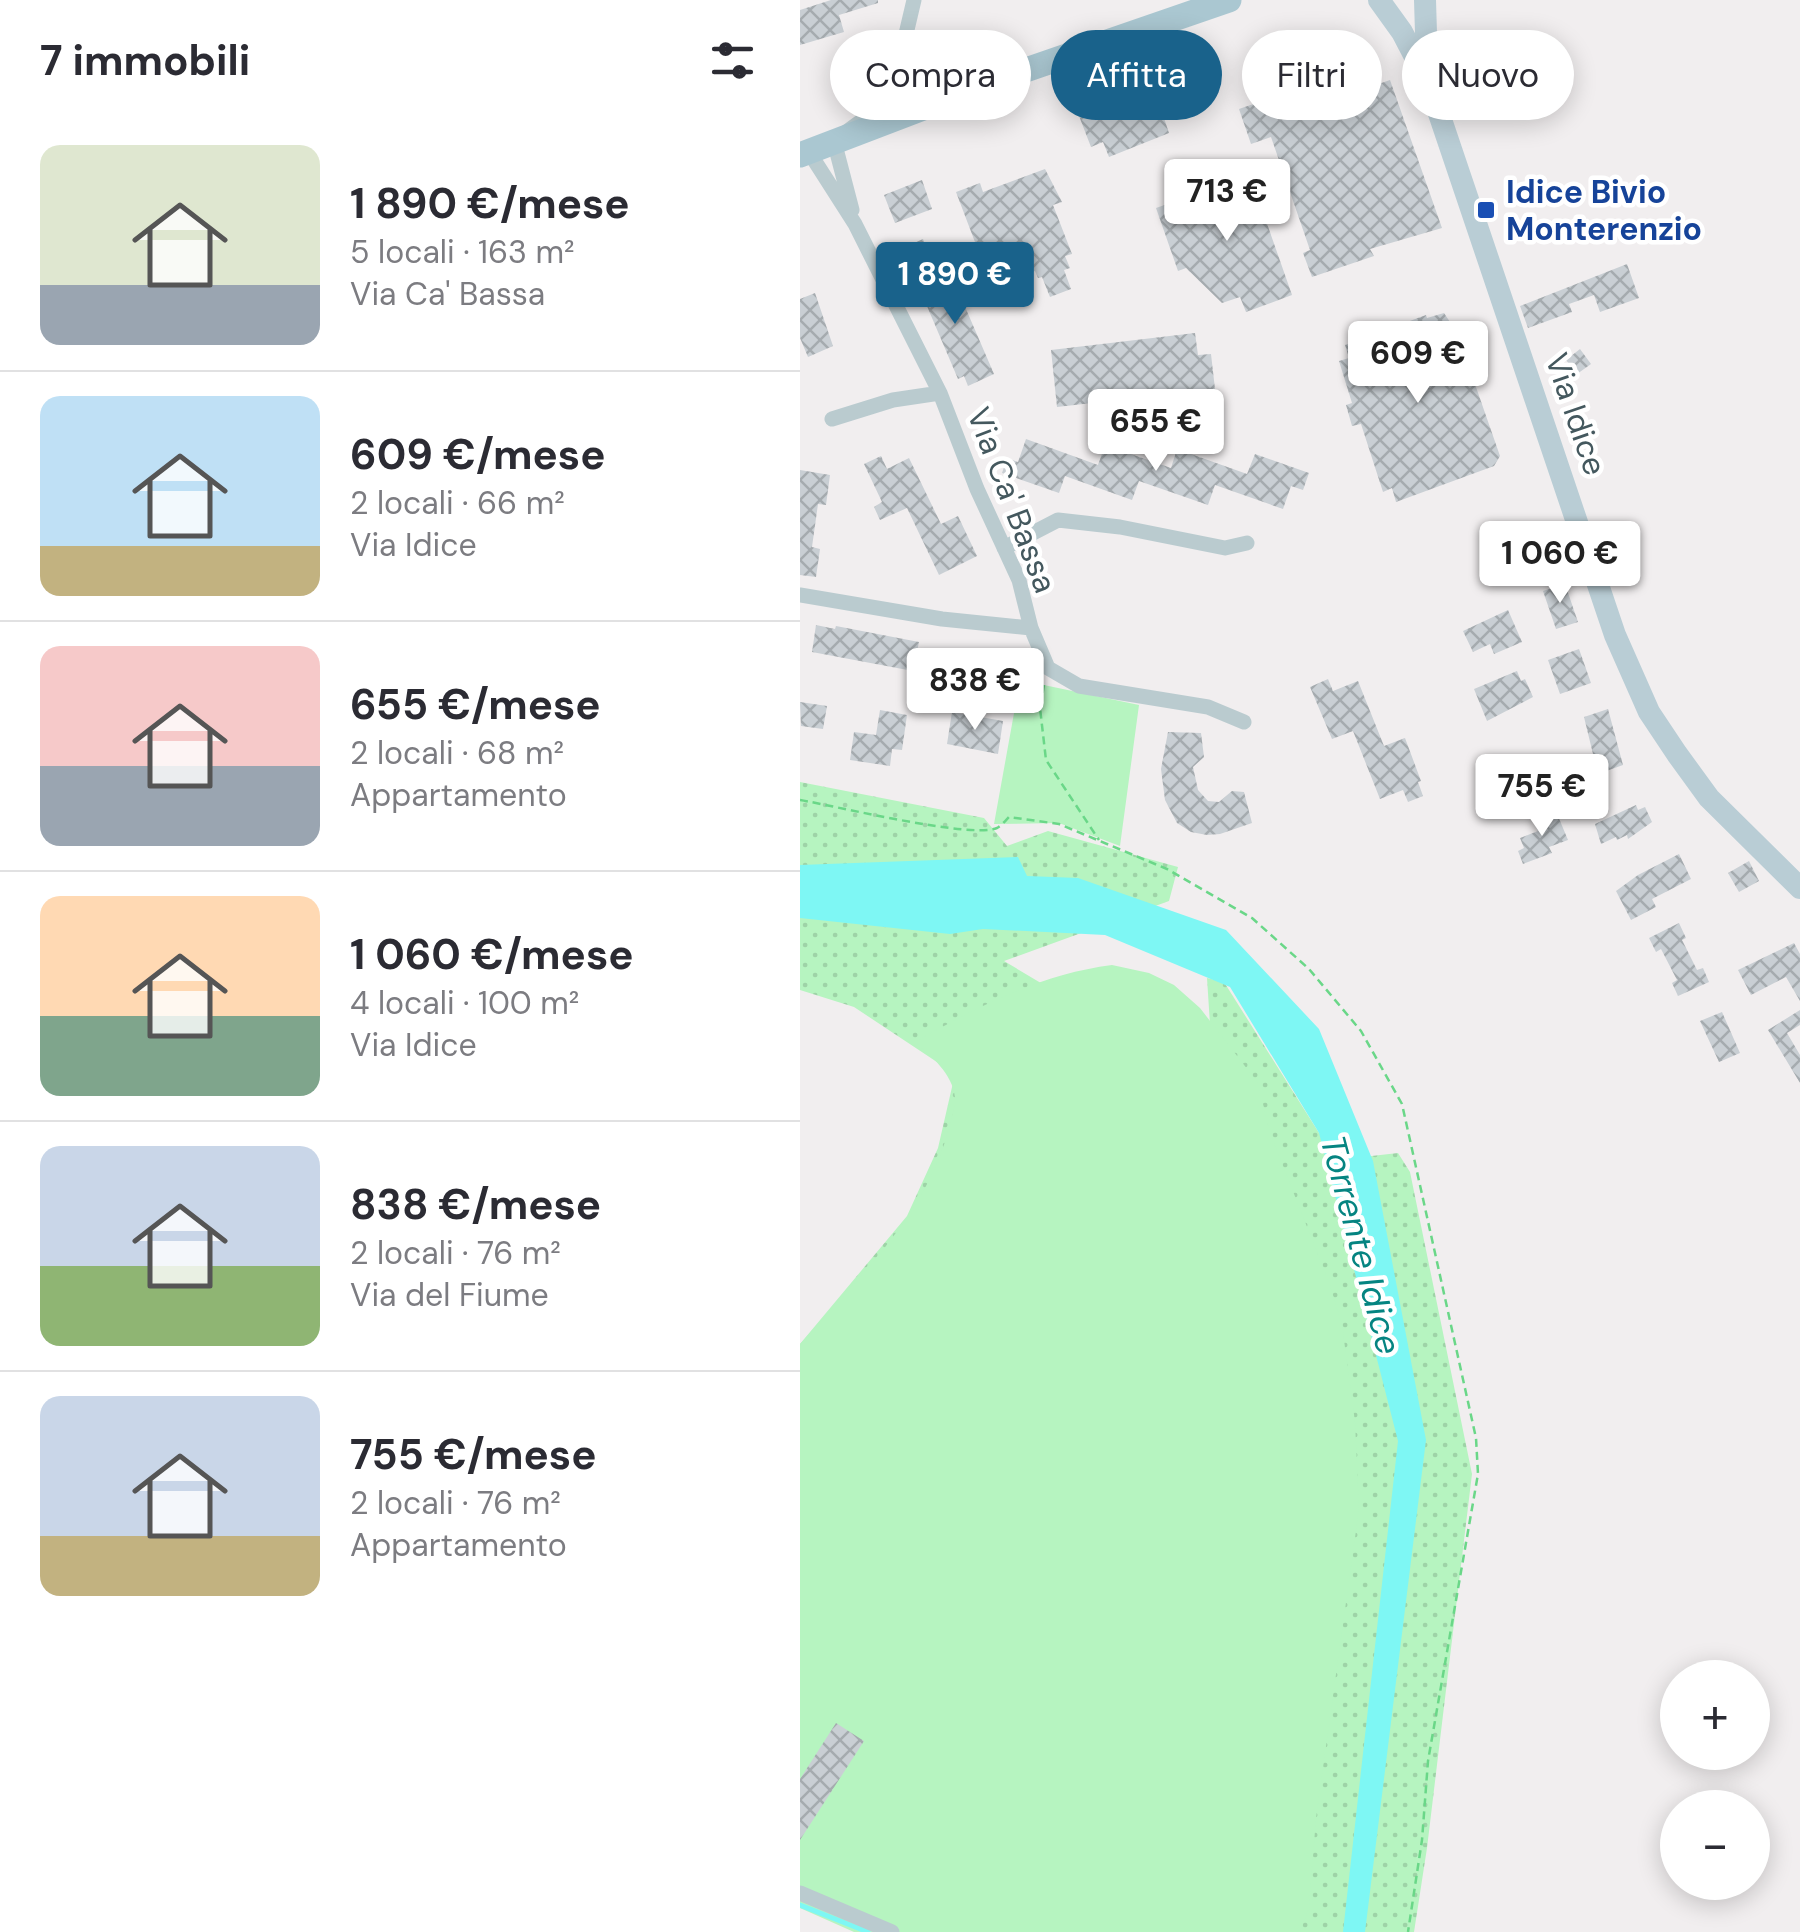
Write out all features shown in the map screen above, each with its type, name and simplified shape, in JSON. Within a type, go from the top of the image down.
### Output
[{"type":"main road","points":[[1031,68],[1229,0]]},
{"type":"main road","name":"Via Idice","points":[[1379,0],[1402,34]]},
{"type":"main road","name":"Via Idice","points":[[1424,30],[1425,0]]},
{"type":"main road","points":[[805,153],[890,120]]},
{"type":"main road","name":"Via Idice","points":[[1441,120],[1614,636],[1649,712],[1709,798],[1800,888]]},
{"type":"street","points":[[907,30],[914,0]]},
{"type":"street","points":[[855,224],[834,141],[863,120]]},
{"type":"street","name":"Via Ca' Bassa","points":[[805,153],[855,224],[940,393],[977,489],[1020,580],[1031,628],[1048,668]]},
{"type":"street","name":"Via Ca' Bassa","points":[[832,418],[893,400],[940,393]]},
{"type":"street","points":[[1004,548],[1058,520],[1120,527],[1225,548],[1246,543]]},
{"type":"street","points":[[800,596],[942,619],[1031,628]]},
{"type":"street","points":[[1048,668],[1079,686],[1208,707],[1244,722]]},
{"type":"street","points":[[800,1892],[892,1932]]},
{"type":"path","points":[[1048,668],[1040,708],[1046,760],[1100,842]]},
{"type":"path","points":[[800,800],[920,824],[976,830],[996,828],[1009,818],[1060,824],[1167,868],[1252,918],[1308,969],[1361,1032],[1402,1104],[1476,1438],[1478,1474],[1428,1761],[1422,1840],[1408,1932]]},
{"type":"green space","points":[[1020,680],[1139,705],[1120,846],[1059,823],[994,824]]},
{"type":"green space","points":[[800,782],[984,818],[1007,846],[1048,831],[1178,867],[1169,901],[1004,961],[1214,1086],[1207,978],[1224,982],[1336,1160],[1398,1153],[1410,1172],[1472,1474],[1414,1932],[913,1932],[800,1344],[907,1216],[938,1148],[955,1074],[854,1007],[800,990]]},
{"type":"green space","points":[[1112,965],[1149,973],[1174,985],[1200,1008],[1258,1083],[1270,1133],[1342,1325],[1355,1422],[1359,1509],[1316,1818],[1309,1908],[1300,1932],[854,1932],[800,1908],[800,1344],[888,1244],[939,1159],[955,1097],[946,1073],[915,1042],[1035,984]]},
{"type":"water","name":"Torrente Idice","points":[[1018,857],[1027,876],[1078,878],[1226,930],[1319,1029],[1373,1161],[1426,1440],[1365,1932],[1343,1932],[1398,1441],[1319,1133],[1230,987],[1105,935],[983,929],[950,934],[800,918],[800,865]]},
{"type":"building","points":[[831,0],[878,0],[839,15],[843,30],[830,30],[830,36],[800,45],[800,10]]},
{"type":"building","points":[[1390,80],[1442,228],[1370,249],[1374,256],[1312,277],[1303,253],[1310,250],[1271,137],[1251,144],[1243,120],[1382,120],[1382,83]]},
{"type":"building","points":[[1081,120],[1165,120],[1169,133],[1109,157],[1103,142],[1091,147]]},
{"type":"building","points":[[1045,169],[1062,202],[1053,205],[1072,254],[1065,256],[1070,268],[1064,270],[1071,289],[1050,297],[1042,277],[1038,278],[1035,271],[992,287],[956,192],[980,183],[983,192]]},
{"type":"building","points":[[1250,175],[1292,295],[1246,312],[1240,297],[1222,303],[1186,268],[1178,271],[1156,208]]},
{"type":"building","points":[[922,180],[932,209],[895,223],[884,195]]},
{"type":"building","points":[[923,239],[928,252],[895,266],[890,254]]},
{"type":"building","points":[[1627,264],[1639,298],[1600,312],[1594,295],[1569,304],[1572,312],[1528,328],[1520,306]]},
{"type":"building","points":[[947,265],[994,374],[968,386],[964,376],[958,379],[918,285],[933,278],[930,272]]},
{"type":"building","points":[[815,293],[833,346],[808,357],[800,338],[800,299]]},
{"type":"building","points":[[1444,313],[1453,321],[1500,456],[1494,466],[1396,502],[1392,488],[1383,492],[1361,424],[1352,426],[1346,405],[1352,403],[1339,361],[1349,358],[1345,345],[1426,315],[1427,318]]},
{"type":"building","points":[[1195,333],[1198,355],[1211,354],[1215,389],[1057,407],[1051,350]]},
{"type":"building","points":[[1580,349],[1591,364],[1577,374],[1566,360]]},
{"type":"building","points":[[1026,439],[1098,465],[1105,445],[1171,468],[1177,449],[1247,474],[1255,454],[1309,473],[1303,490],[1291,486],[1283,509],[1215,485],[1208,505],[1139,481],[1132,500],[1065,476],[1059,493],[1002,473],[1007,458],[1018,462]]},
{"type":"building","points":[[881,456],[887,469],[909,458],[941,524],[958,516],[977,556],[939,575],[907,508],[880,520],[874,507],[882,502],[864,464]]},
{"type":"building","points":[[800,470],[830,475],[826,505],[818,504],[812,547],[820,549],[816,577],[800,575]]},
{"type":"building","points":[[1565,584],[1578,622],[1556,629],[1543,591]]},
{"type":"building","points":[[1508,610],[1522,642],[1494,654],[1490,644],[1473,652],[1463,631]]},
{"type":"building","points":[[816,625],[919,642],[913,671],[812,652]]},
{"type":"building","points":[[960,649],[996,656],[991,687],[955,680]]},
{"type":"building","points":[[1579,649],[1591,683],[1560,694],[1548,660]]},
{"type":"building","points":[[1517,671],[1533,697],[1487,721],[1474,689]]},
{"type":"building","points":[[1328,679],[1333,691],[1358,681],[1384,746],[1405,738],[1423,796],[1408,802],[1403,790],[1380,799],[1353,731],[1332,739],[1310,687]]},
{"type":"building","points":[[800,702],[827,706],[823,729],[801,726]]},
{"type":"building","points":[[1608,709],[1623,765],[1587,778],[1590,788],[1568,795],[1558,766],[1593,754],[1584,717]]},
{"type":"building","points":[[880,710],[907,715],[902,750],[892,749],[890,766],[850,760],[854,732],[876,735]]},
{"type":"building","points":[[952,712],[1003,721],[998,754],[947,744]]},
{"type":"building","points":[[1168,732],[1201,733],[1204,757],[1193,767],[1198,790],[1208,801],[1219,802],[1232,791],[1244,792],[1252,823],[1207,835],[1191,832],[1177,823],[1165,800],[1161,769]]},
{"type":"building","points":[[1522,760],[1534,786],[1498,801],[1488,777],[1492,775],[1490,769]]},
{"type":"building","points":[[1636,805],[1638,810],[1645,807],[1652,822],[1628,839],[1627,835],[1617,840],[1616,837],[1601,844],[1595,824]]},
{"type":"building","points":[[1558,816],[1568,840],[1549,847],[1552,853],[1523,864],[1518,851],[1524,848],[1520,838],[1538,831],[1534,822]]},
{"type":"building","points":[[1679,854],[1691,879],[1652,899],[1656,907],[1631,920],[1616,891]]},
{"type":"building","points":[[1749,861],[1759,881],[1739,892],[1728,873]]},
{"type":"building","points":[[1679,923],[1686,938],[1682,940],[1697,970],[1703,968],[1709,982],[1678,996],[1672,983],[1677,980],[1661,949],[1656,952],[1649,938]]},
{"type":"building","points":[[1794,943],[1800,954],[1800,1001],[1786,977],[1751,995],[1738,970]]},
{"type":"building","points":[[1800,1010],[1800,1025],[1787,1033],[1800,1055],[1800,1083],[1768,1030]]},
{"type":"building","points":[[1722,1012],[1740,1053],[1719,1062],[1700,1021]]},
{"type":"building","points":[[836,1723],[864,1741],[800,1840],[800,1779]]},
{"type":"waterway","points":[[800,1905],[868,1932]]},
{"type":"place","name":"Idice Bivio Monterenzio","points":[[1486,210]]}]
